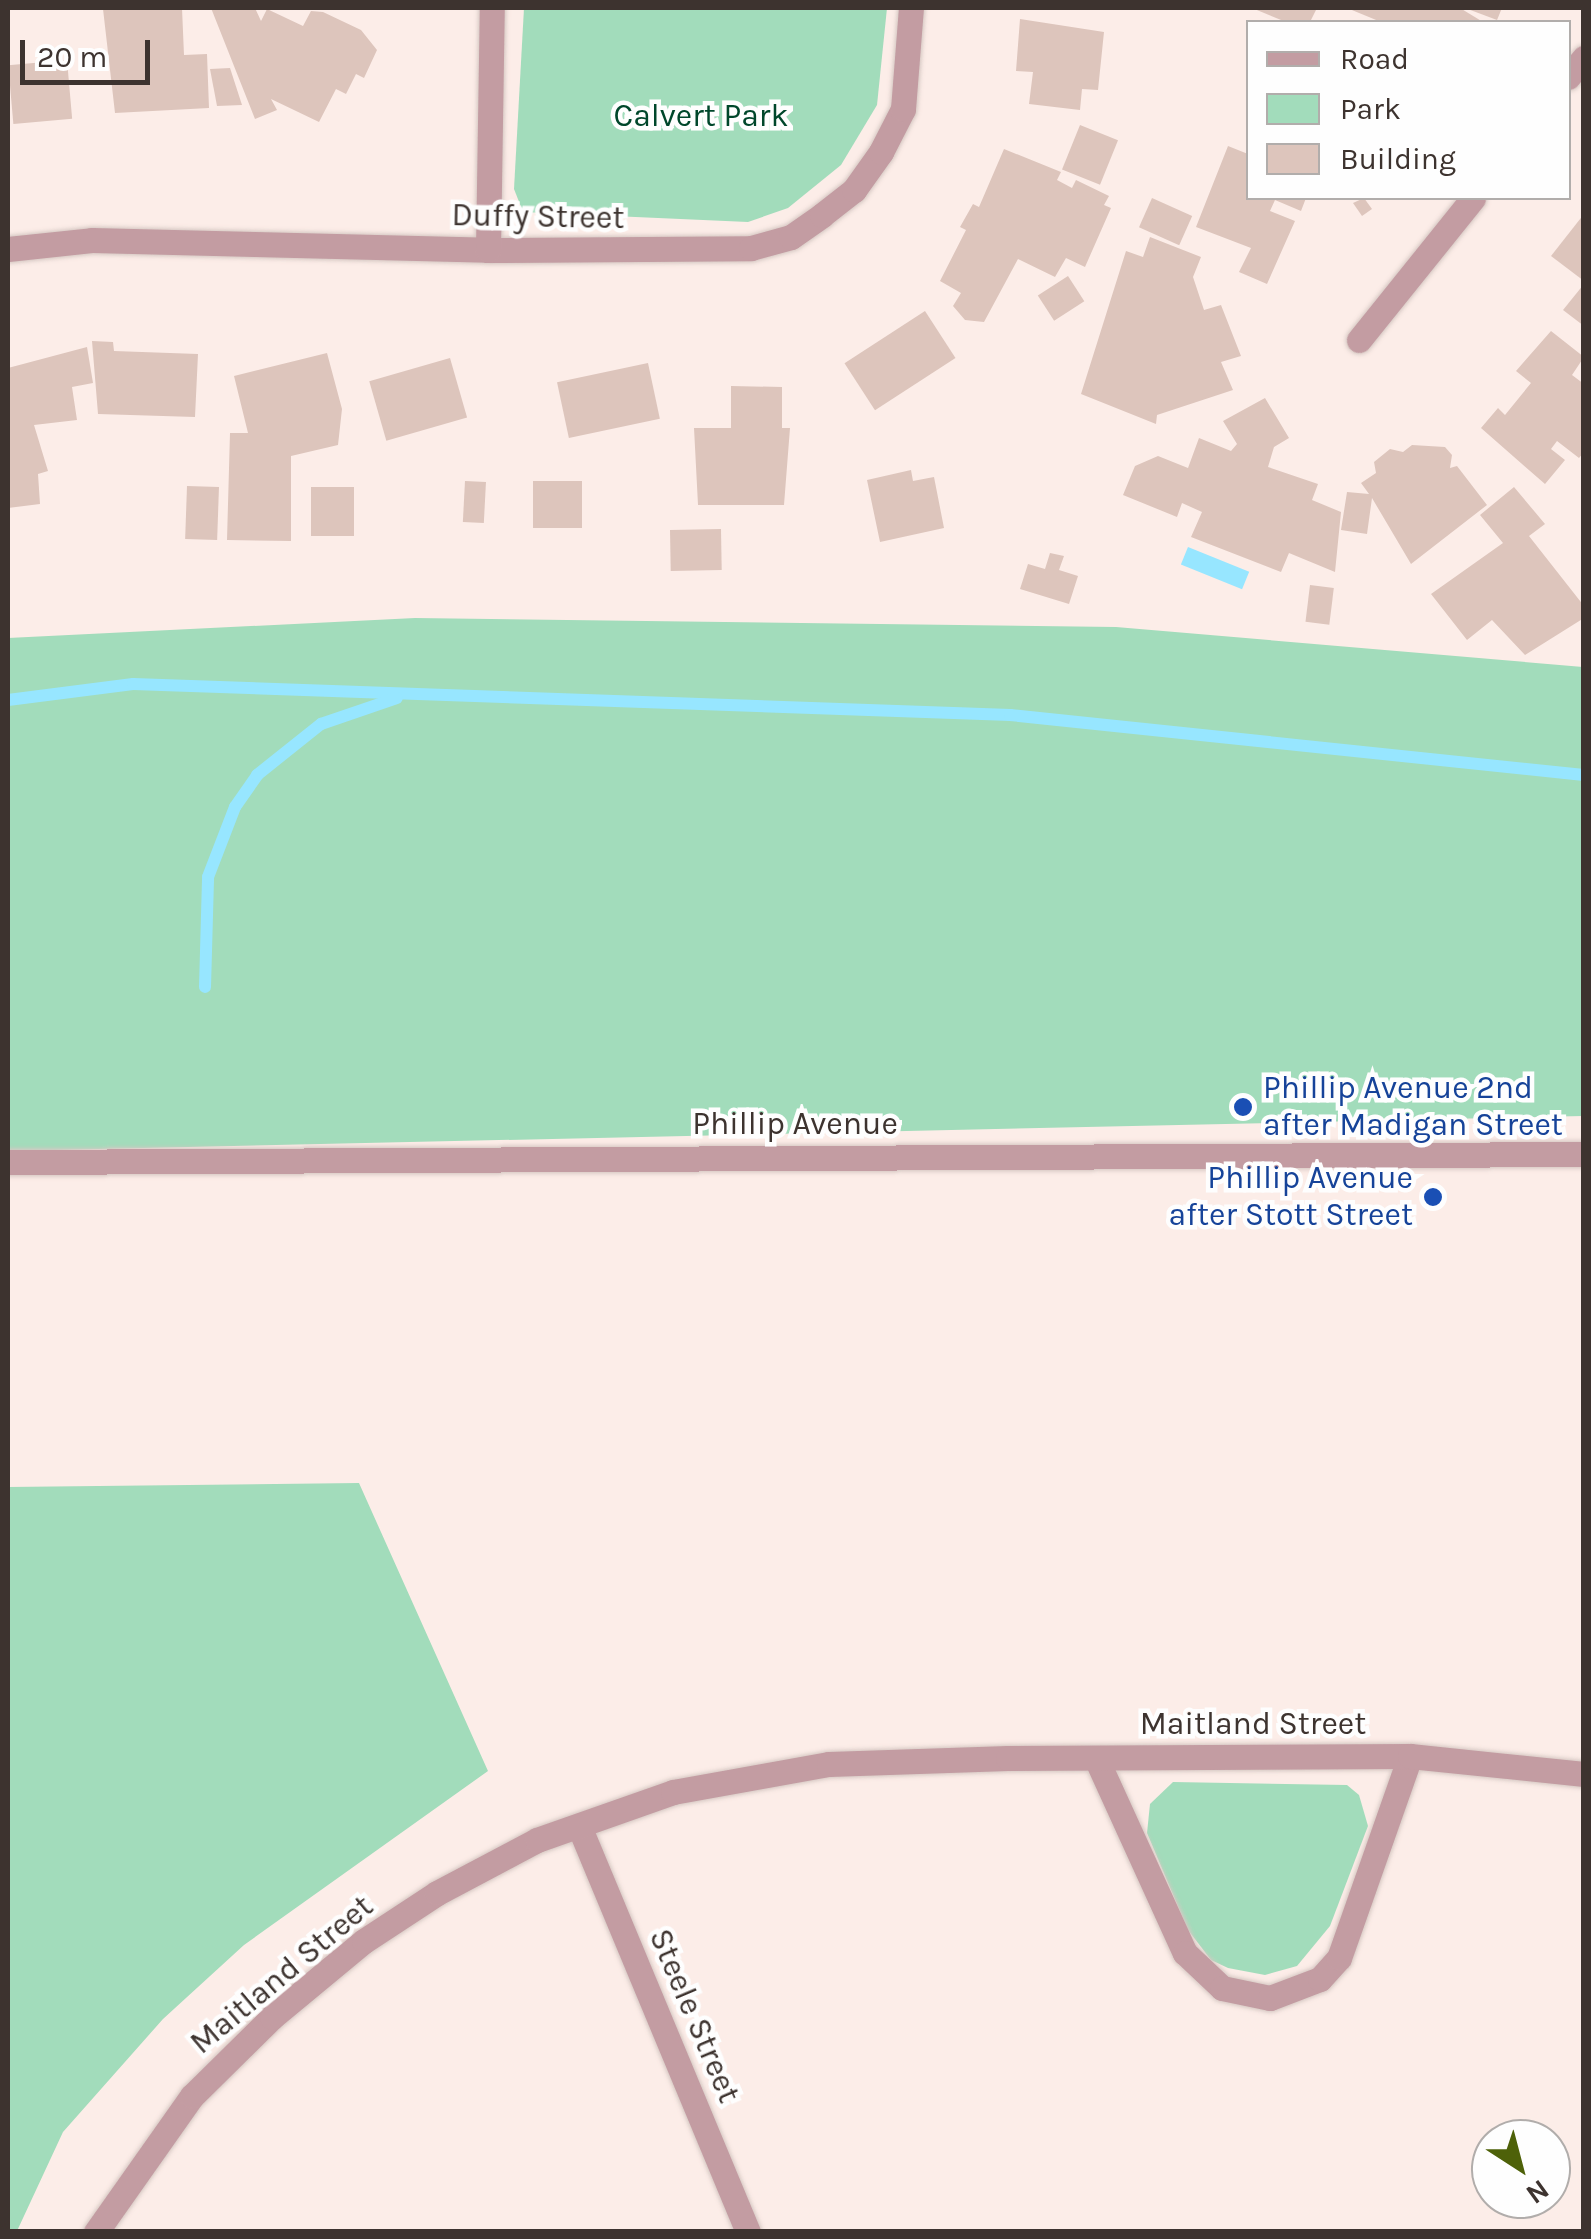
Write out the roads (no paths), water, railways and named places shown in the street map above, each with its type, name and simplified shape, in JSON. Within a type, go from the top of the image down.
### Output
[{"type":"street","points":[[488,250],[492,8]]},
{"type":"street","name":"Duffy Street","points":[[8,248],[92,240],[713,251],[791,236],[854,190],[881,152],[903,108],[912,8]]},
{"type":"street","points":[[1360,340],[1471,200]]},
{"type":"street","name":"Phillip Avenue","points":[[8,1162],[1584,1154]]},
{"type":"street","name":"Maitland Street","points":[[1096,1758],[1184,1954],[1222,1988],[1270,1998],[1320,1978],[1339,1958],[1410,1756]]},
{"type":"street","name":"Maitland Street","points":[[96,2232],[192,2096],[272,2017],[364,1941],[437,1893],[580,1826],[672,1792],[830,1764],[1096,1758],[1410,1756],[1584,1774]]},
{"type":"street","name":"Steele Street","points":[[580,1826],[748,2232]]},
{"type":"water","points":[[1188,547],[1249,572],[1242,589],[1181,565]]},
{"type":"waterway","points":[[8,700],[133,684],[1010,715],[1584,775]]},
{"type":"waterway","points":[[205,987],[208,877],[235,807],[257,775],[321,724],[397,698]]},
{"type":"place","name":"Phillip Avenue 2nd after Madigan Street","points":[[1243,1107]]},
{"type":"place","name":"Phillip Avenue after Stott Street","points":[[1433,1197]]},
{"type":"park label","name":"Calvert Park","points":[[701,116]]}]
